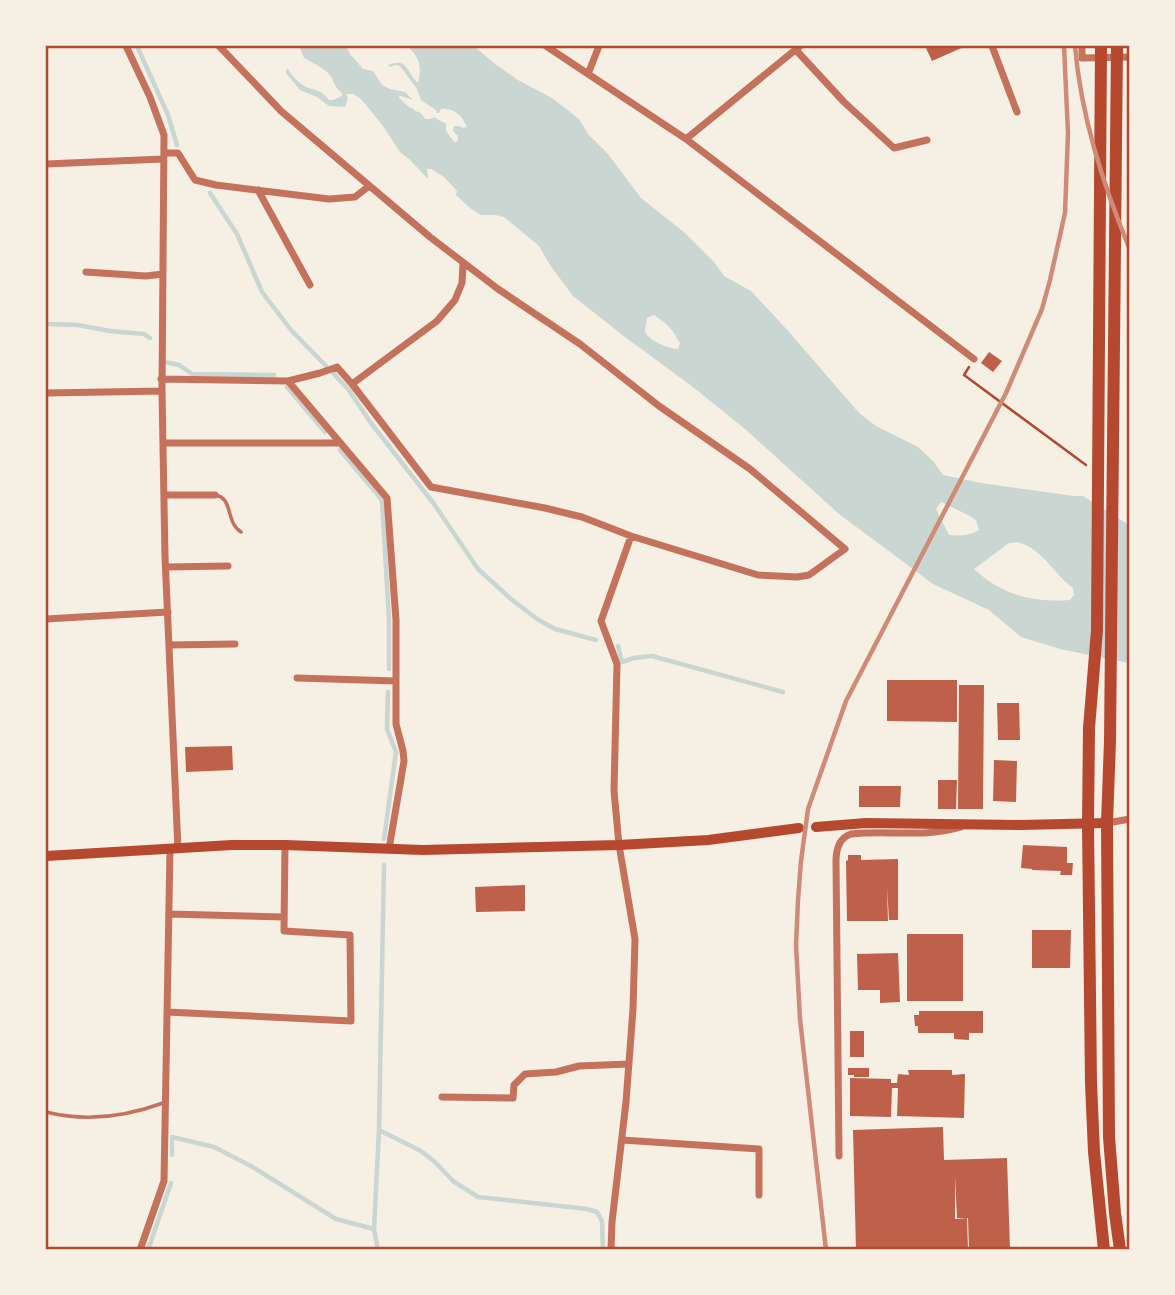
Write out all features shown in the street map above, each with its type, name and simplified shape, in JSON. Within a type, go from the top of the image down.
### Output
[{"type":"highway","points":[[1101,46],[1097,630],[1089,728],[1088,824],[1091,1083],[1094,1152],[1104,1250]]},
{"type":"highway","points":[[1117,47],[1107,823],[1114,1050],[1111,1162],[1120,1250]]},
{"type":"main road","points":[[816,827],[866,823],[1107,823]]},
{"type":"main road","points":[[46,856],[232,845],[423,850],[619,845],[708,840],[799,828]]},
{"type":"street","points":[[126,46],[164,135],[162,391],[174,849],[169,914],[164,1181],[140,1250]]},
{"type":"street","points":[[162,379],[288,381],[337,366],[431,487],[582,517],[631,536],[758,575],[809,575],[845,549],[750,469],[659,406],[580,344],[463,264],[281,111],[219,46]]},
{"type":"street","points":[[546,46],[686,139],[974,359]]},
{"type":"street","points":[[588,74],[599,46]]},
{"type":"street","points":[[992,46],[1017,112]]},
{"type":"street","points":[[1082,46],[1082,58],[1129,57]]},
{"type":"street","points":[[686,139],[798,47],[844,102],[894,148],[927,140]]},
{"type":"street","points":[[46,164],[178,153],[195,180],[329,200],[355,197],[369,186]]},
{"type":"street","points":[[258,190],[310,285]]},
{"type":"street","points":[[352,384],[437,321],[456,300],[463,264]]},
{"type":"street","points":[[86,272],[146,276],[163,274]]},
{"type":"street","points":[[288,381],[387,498],[396,620],[396,724],[404,761],[389,849]]},
{"type":"street","points":[[46,393],[162,391]]},
{"type":"street","points":[[163,443],[340,443]]},
{"type":"street","points":[[164,495],[215,495]]},
{"type":"street","points":[[611,1250],[629,1064],[635,935],[619,845],[614,791],[617,664],[601,621],[631,536]]},
{"type":"street","points":[[166,566],[228,566]]},
{"type":"street","points":[[46,620],[168,612]]},
{"type":"street","points":[[169,645],[235,644]]},
{"type":"street","points":[[297,678],[396,681]]},
{"type":"street","points":[[1107,823],[1129,820]]},
{"type":"street","points":[[839,1156],[838,846],[843,838],[851,834],[938,832],[968,824]]},
{"type":"street","points":[[167,1012],[351,1021],[350,935],[284,931],[285,845]]},
{"type":"street","points":[[169,914],[284,917]]},
{"type":"street","points":[[442,1097],[513,1098],[514,1086],[524,1074],[556,1072],[579,1066],[629,1064]]},
{"type":"street","points":[[622,1140],[759,1149],[759,1195]]},
{"type":"lane","points":[[215,495],[222,496],[225,500],[234,528],[241,532]]},
{"type":"lane","points":[[46,1112],[90,1119],[130,1113],[165,1102]]},
{"type":"path","points":[[974,359],[964,375],[1085,464]]},
{"type":"shaded area","points":[[299,46],[346,46],[363,69],[373,71],[382,85],[405,92],[413,100],[398,97],[410,108],[425,119],[434,117],[446,124],[446,131],[455,143],[458,136],[453,131],[454,126],[467,127],[463,119],[453,111],[445,109],[437,113],[421,100],[417,89],[400,66],[388,65],[403,64],[418,83],[419,62],[406,46],[474,46],[518,80],[552,98],[579,119],[588,134],[608,154],[641,198],[685,233],[724,276],[751,291],[859,413],[876,426],[918,447],[943,475],[981,483],[1083,496],[1129,525],[1129,663],[1060,649],[1021,637],[989,610],[933,584],[839,514],[745,429],[573,296],[539,246],[504,217],[481,215],[470,208],[456,195],[457,191],[444,177],[431,169],[427,169],[428,179],[400,152],[362,100],[354,94],[346,94],[348,98],[345,107],[329,106],[300,90],[286,73],[287,68],[301,84],[321,92],[329,100],[342,96],[329,74],[304,58]],"holes":[[[654,315],[675,334],[680,343],[678,349],[659,343],[647,334],[647,318]],[[941,502],[966,514],[976,520],[979,530],[964,535],[949,535],[936,509]],[[1009,543],[1020,543],[1042,556],[1073,588],[1074,595],[1070,600],[1056,601],[1019,595],[996,585],[974,569]]]},
{"type":"building","points":[[925,46],[966,46],[932,61]]},
{"type":"building","points":[[989,352],[1002,361],[993,372],[981,363]]},
{"type":"building","points":[[887,680],[957,680],[957,722],[887,721]]},
{"type":"building","points":[[959,685],[984,685],[983,809],[958,809]]},
{"type":"building","points":[[997,703],[1019,703],[1020,740],[998,740]]},
{"type":"building","points":[[232,746],[233,770],[186,772],[185,747]]},
{"type":"building","points":[[994,760],[1017,761],[1016,802],[993,801]]},
{"type":"building","points":[[938,780],[957,780],[956,809],[938,809]]},
{"type":"building","points":[[859,786],[901,786],[900,807],[859,807]]},
{"type":"building","points":[[1023,845],[1067,847],[1067,863],[1073,863],[1072,875],[1060,875],[1061,871],[1021,868]]},
{"type":"building","points":[[848,855],[861,855],[861,860],[898,859],[898,920],[889,920],[887,887],[888,921],[847,921]]},
{"type":"building","points":[[525,885],[525,911],[476,912],[475,887]]},
{"type":"building","points":[[1032,930],[1071,930],[1070,968],[1032,968]]},
{"type":"building","points":[[907,934],[963,934],[963,1001],[907,1001]]},
{"type":"building","points":[[898,953],[900,1002],[880,1003],[880,990],[858,990],[857,954]]},
{"type":"building","points":[[919,1011],[983,1011],[983,1033],[969,1033],[969,1040],[954,1039],[954,1033],[918,1033],[914,1015],[919,1015]]},
{"type":"building","points":[[850,1031],[864,1031],[864,1057],[850,1057]]},
{"type":"building","points":[[848,1068],[869,1068],[869,1077],[848,1075]]},
{"type":"building","points":[[908,1070],[952,1070],[952,1075],[965,1074],[964,1118],[897,1116],[898,1088],[892,1088],[891,1117],[850,1116],[850,1078],[891,1079],[891,1083],[897,1083],[898,1074],[909,1075]]},
{"type":"building","points":[[943,1127],[944,1160],[1007,1158],[1010,1250],[969,1250],[967,1218],[968,1250],[856,1250],[853,1130]],"holes":[[[955,1177],[957,1218],[967,1218],[955,1219]]]},
{"type":"waterway","points":[[137,46],[168,115],[177,145]]},
{"type":"waterway","points":[[210,193],[237,234],[262,292],[291,330],[326,366]]},
{"type":"waterway","points":[[46,324],[78,325],[144,334],[150,338]]},
{"type":"waterway","points":[[165,362],[179,365],[192,374],[274,375]]},
{"type":"waterway","points":[[333,373],[348,389],[434,504],[478,569],[537,619],[555,629],[596,640]]},
{"type":"waterway","points":[[287,387],[325,432]]},
{"type":"waterway","points":[[340,450],[382,500],[389,669]]},
{"type":"waterway","points":[[618,646],[622,662],[652,656],[783,692]]},
{"type":"waterway","points":[[384,839],[396,752],[387,729],[388,692]]},
{"type":"waterway","points":[[384,865],[379,1130],[421,1151],[453,1181],[478,1197],[597,1212],[602,1221],[603,1250]]},
{"type":"waterway","points":[[378,1250],[374,1229],[379,1130]]},
{"type":"waterway","points":[[172,1155],[172,1137],[214,1147],[251,1166],[336,1219],[374,1229]]},
{"type":"waterway","points":[[148,1250],[171,1183]]},
{"type":"railway","points":[[826,1250],[800,1019],[796,945],[801,861],[808,809],[846,701],[1006,393],[1042,309],[1065,213],[1068,133],[1064,46]]},
{"type":"railway","points":[[1075,46],[1082,99],[1095,150],[1130,250]]}]
